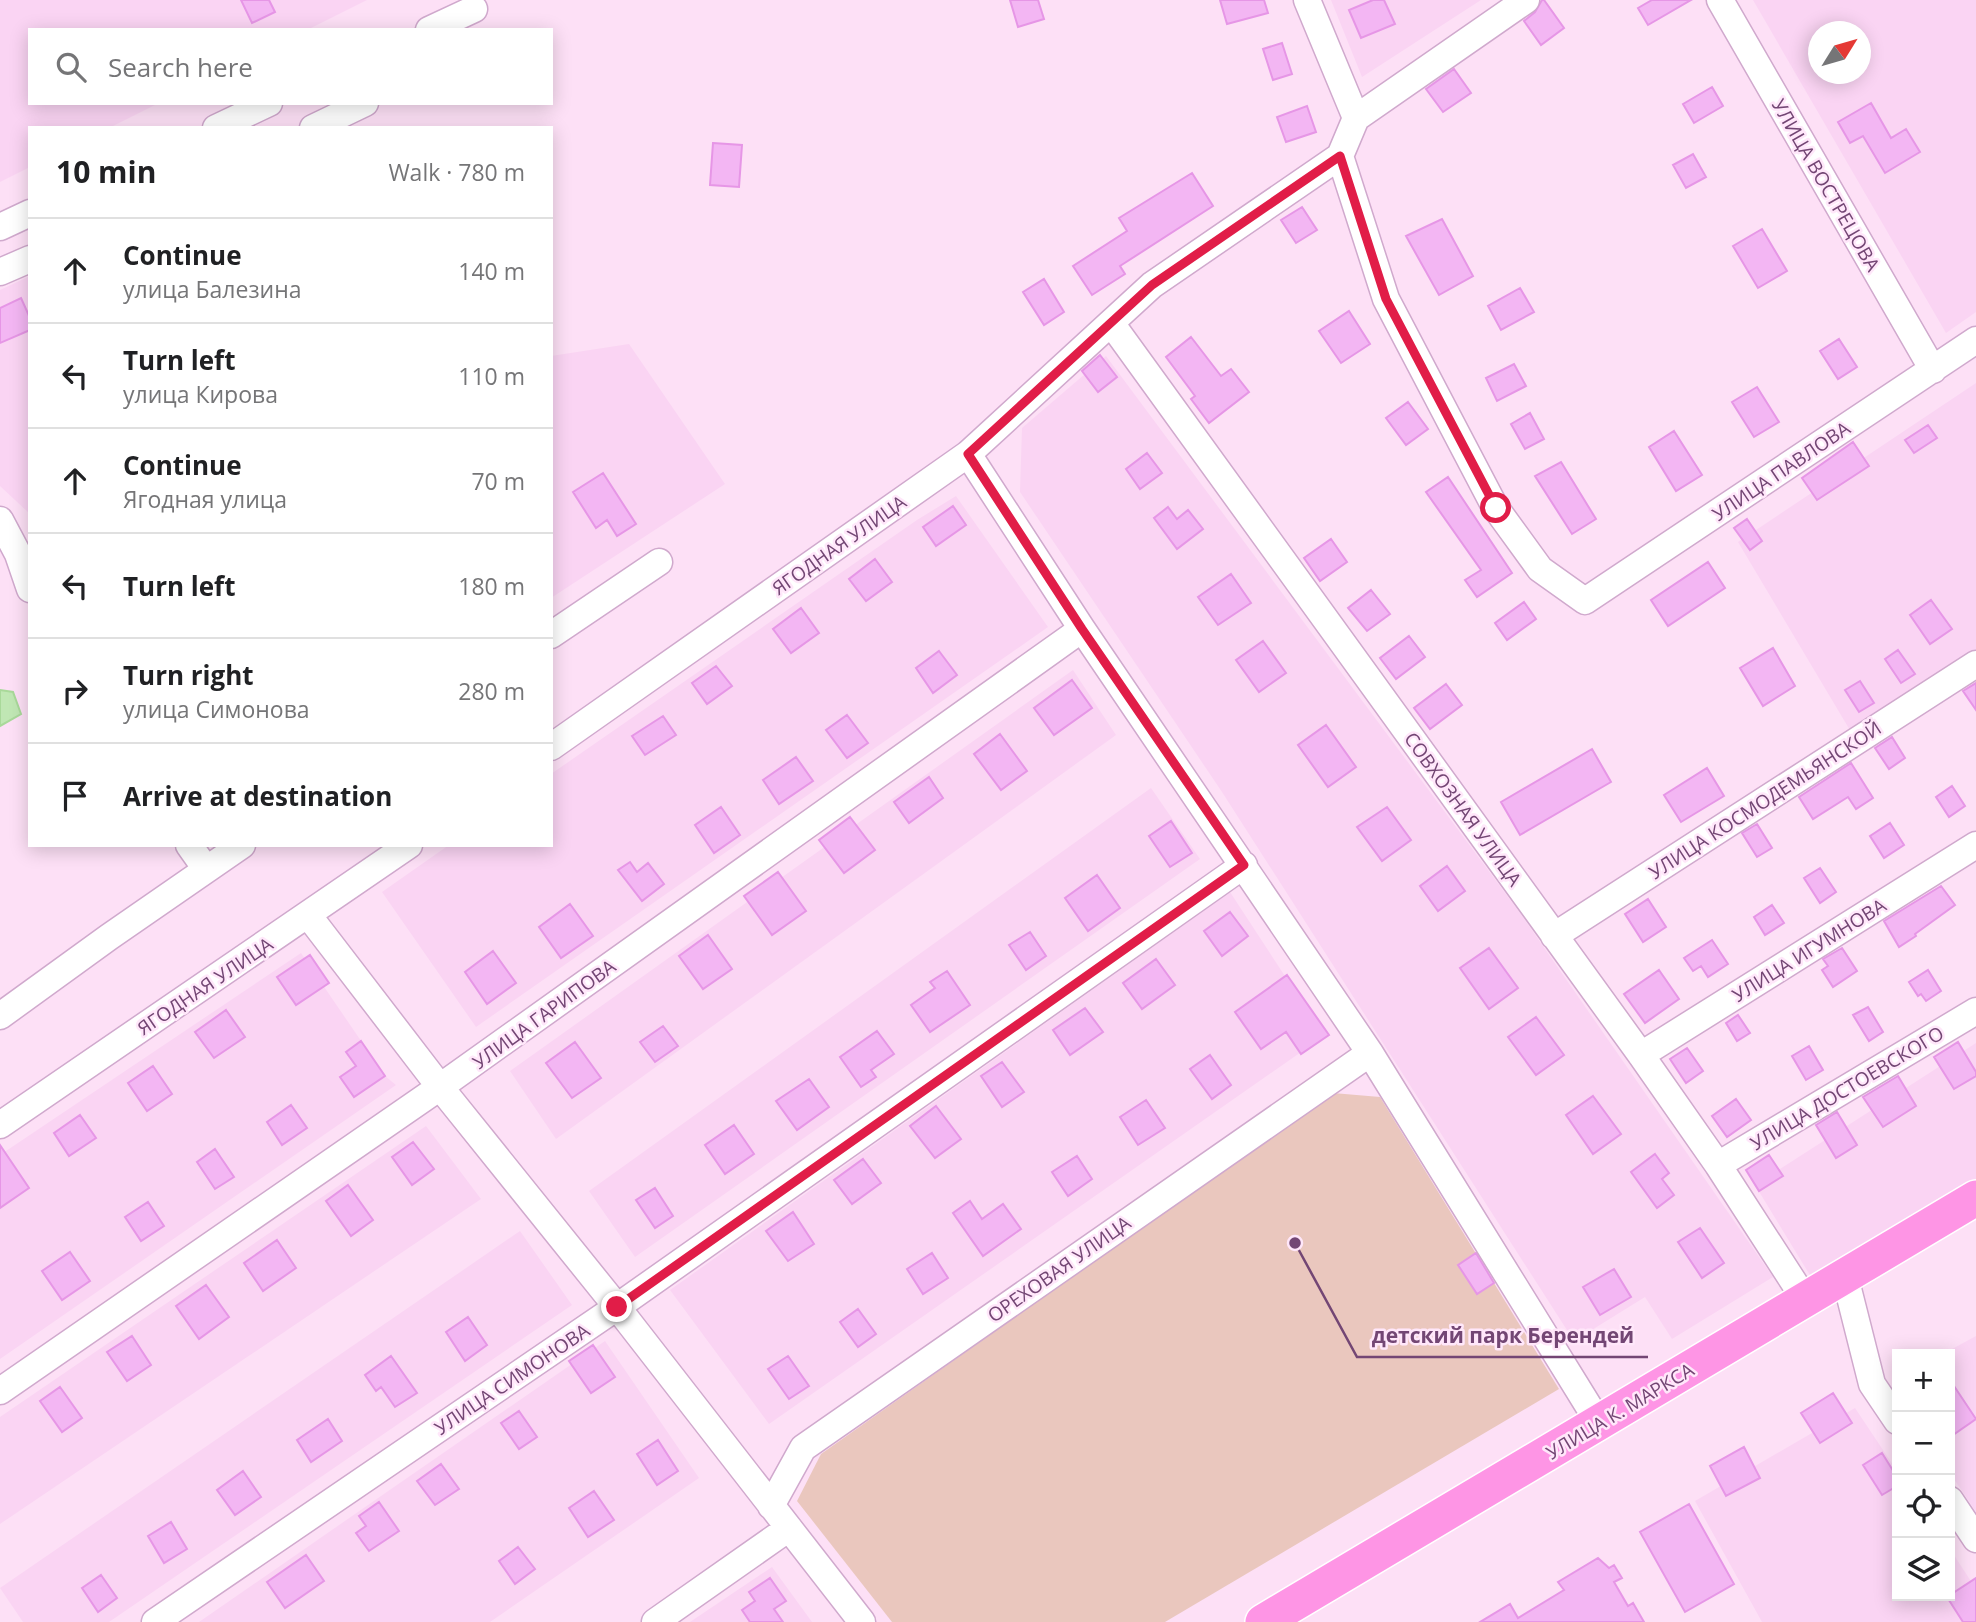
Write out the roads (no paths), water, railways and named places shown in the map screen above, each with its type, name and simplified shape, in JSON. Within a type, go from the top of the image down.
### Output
[{"type":"main road","name":"УЛИЦА К. МАРКСА","points":[[1263,1622],[1976,1198]]},
{"type":"street","points":[[1307,0],[1356,118]]},
{"type":"street","points":[[1340,156],[1356,118],[1527,0]]},
{"type":"street","name":"УЛИЦА ВОСТРЕЦОВА","points":[[1720,0],[1933,370]]},
{"type":"street","points":[[433,28],[474,9]]},
{"type":"street","points":[[220,126],[265,105]]},
{"type":"street","points":[[317,126],[361,105]]},
{"type":"street","name":"УЛИЦА ПАВЛОВА","points":[[1340,156],[1386,299],[1496,508],[1540,569],[1585,601],[1976,340]]},
{"type":"street","name":"ЯГОДНАЯ УЛИЦА","points":[[553,746],[968,454],[1152,285],[1340,156]]},
{"type":"street","points":[[0,227],[28,214]]},
{"type":"street","points":[[0,272],[28,260]]},
{"type":"street","name":"СОВХОЗНАЯ УЛИЦА","points":[[1111,323],[1641,1055],[1718,1165],[1806,1301]]},
{"type":"street","points":[[968,454],[1082,629],[1370,1053],[1599,1423]]},
{"type":"street","points":[[0,520],[18,554],[28,583]]},
{"type":"street","points":[[553,634],[659,562]]},
{"type":"street","name":"УЛИЦА ГАРИПОВА","points":[[0,1391],[440,1087],[1082,629]]},
{"type":"street","name":"УЛИЦА КОСМОДЕМЬЯНСКОЙ","points":[[1554,936],[1976,664]]},
{"type":"street","name":"УЛИЦА ИГУМНОВА","points":[[1641,1055],[1976,845]]},
{"type":"street","points":[[190,847],[206,869]]},
{"type":"street","points":[[0,1016],[239,847]]},
{"type":"street","name":"ЯГОДНАЯ УЛИЦА","points":[[0,1125],[406,847]]},
{"type":"street","name":"УЛИЦА СИМОНОВА","points":[[155,1622],[617,1307],[1244,865]]},
{"type":"street","points":[[308,915],[440,1087],[617,1307],[862,1622]]},
{"type":"street","name":"УЛИЦА ДОСТОЕВСКОГО","points":[[1718,1165],[1976,1011]]},
{"type":"street","name":"ОРЕХОВАЯ УЛИЦА","points":[[771,1506],[803,1448],[1370,1053]]},
{"type":"street","points":[[1845,1277],[1872,1384],[1892,1414]]},
{"type":"street","points":[[1955,1508],[1976,1539]]},
{"type":"street","points":[[656,1622],[789,1528]]},
{"type":"place","name":"детский парк Берендей","points":[[1295,1243]]}]
